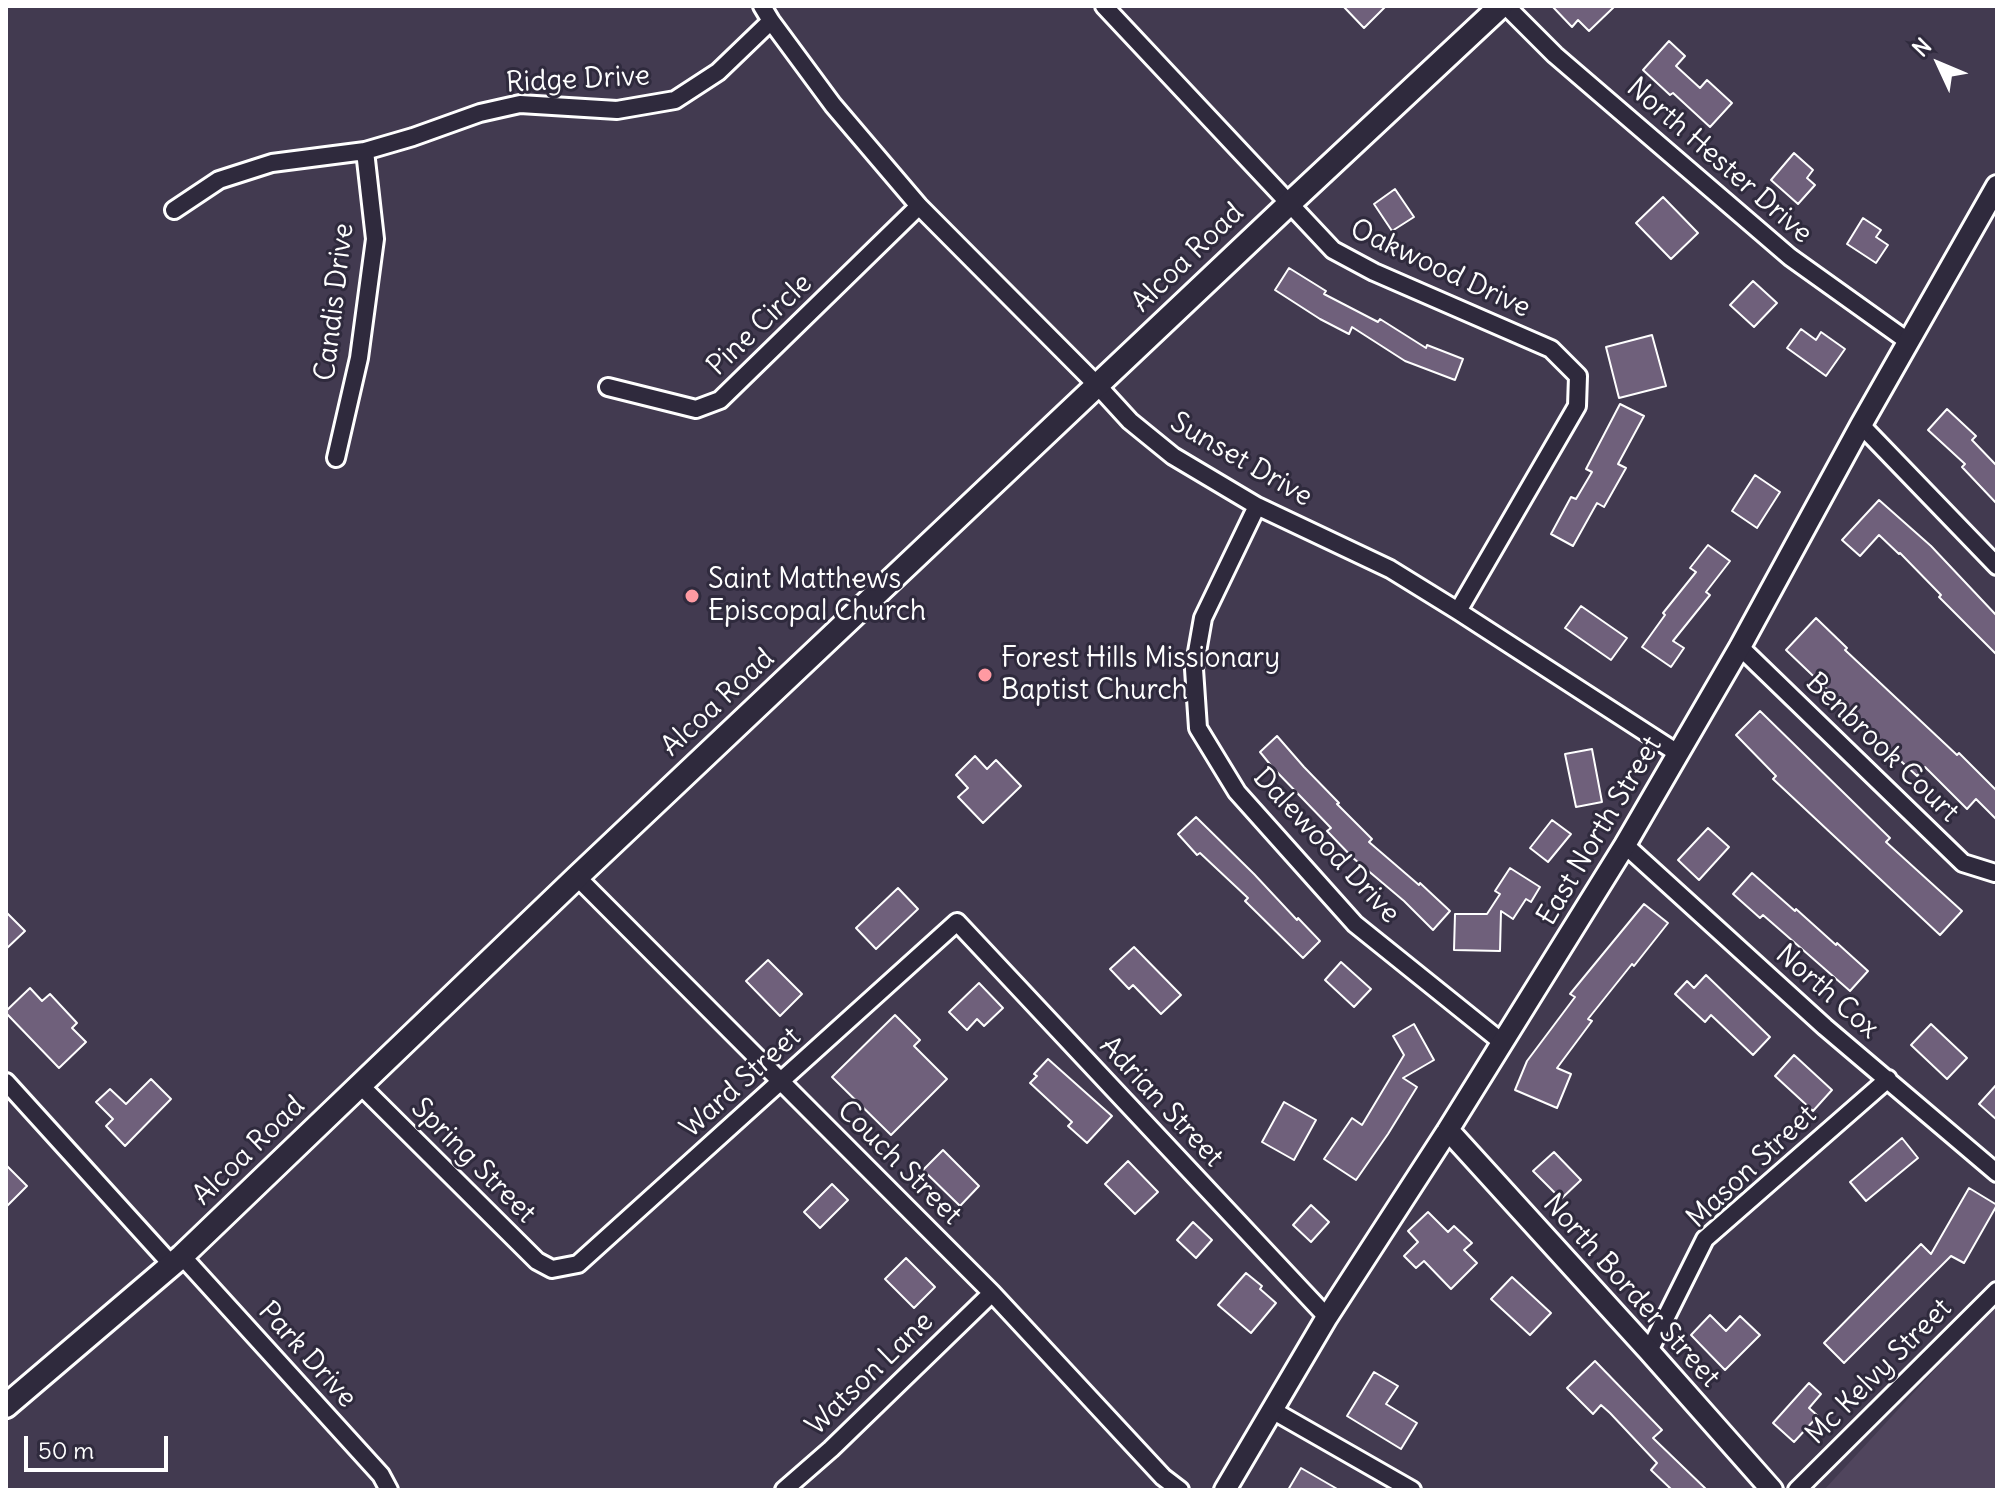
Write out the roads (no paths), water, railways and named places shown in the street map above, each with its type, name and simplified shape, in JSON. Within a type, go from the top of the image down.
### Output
[{"type":"main road","name":"Alcoa Road","points":[[6,1406],[177,1260],[1290,203],[1504,6]]},
{"type":"street","name":"Sunset Drive","points":[[762,6],[833,105],[919,206],[1130,421],[1173,456],[1257,506],[1390,569],[1679,754]]},
{"type":"street","name":"Oakwood Drive","points":[[1104,6],[1333,250],[1374,272],[1551,349],[1578,376],[1577,406],[1458,611]]},
{"type":"street","name":"North Hester Drive","points":[[1504,6],[1555,55],[1790,257],[1909,342]]},
{"type":"street","name":"Ridge Drive","points":[[174,210],[219,180],[272,163],[365,151],[480,113],[520,104],[617,110],[675,100],[718,72],[771,21]]},
{"type":"street","name":"Candis Drive","points":[[336,458],[359,358],[375,239],[365,151]]},
{"type":"street","name":"East North Street","points":[[1225,1490],[1327,1317],[1503,1043],[1679,754],[1997,186]]},
{"type":"street","name":"Pine Circle","points":[[608,387],[696,409],[720,400],[919,206]]},
{"type":"street","points":[[1861,425],[1997,566]]},
{"type":"street","name":"Dalewood Drive","points":[[1257,506],[1203,618],[1194,669],[1198,728],[1237,792],[1355,924],[1503,1043]]},
{"type":"street","name":"Benbrook Court","points":[[1740,647],[1963,863],[1995,873]]},
{"type":"street","name":"North Cox","points":[[1625,845],[1825,1027],[1997,1173]]},
{"type":"street","name":"Couch Street","points":[[577,877],[992,1293],[1163,1477],[1180,1490]]},
{"type":"street","name":"Ward Street","points":[[552,1269],[578,1264],[957,922]]},
{"type":"street","name":"Adrian Street","points":[[957,922],[1327,1317]]},
{"type":"street","name":"Mason Street","points":[[1649,1351],[1705,1239],[1888,1079]]},
{"type":"street","name":"Park Drive","points":[[6,1082],[381,1475],[389,1490]]},
{"type":"street","name":"Spring Street","points":[[360,1085],[537,1261],[552,1269]]},
{"type":"street","name":"North Border Street","points":[[1448,1130],[1772,1490]]},
{"type":"street","name":"Mc Kelvy Street","points":[[1797,1490],[1997,1291]]},
{"type":"street","name":"Watson Lane","points":[[784,1490],[831,1449],[992,1293]]},
{"type":"street","points":[[1272,1410],[1412,1490]]},
{"type":"place","name":"Saint Matthews Episcopal Church","points":[[692,596]]},
{"type":"place","name":"Forest Hills Missionary Baptist Church","points":[[985,675]]}]
